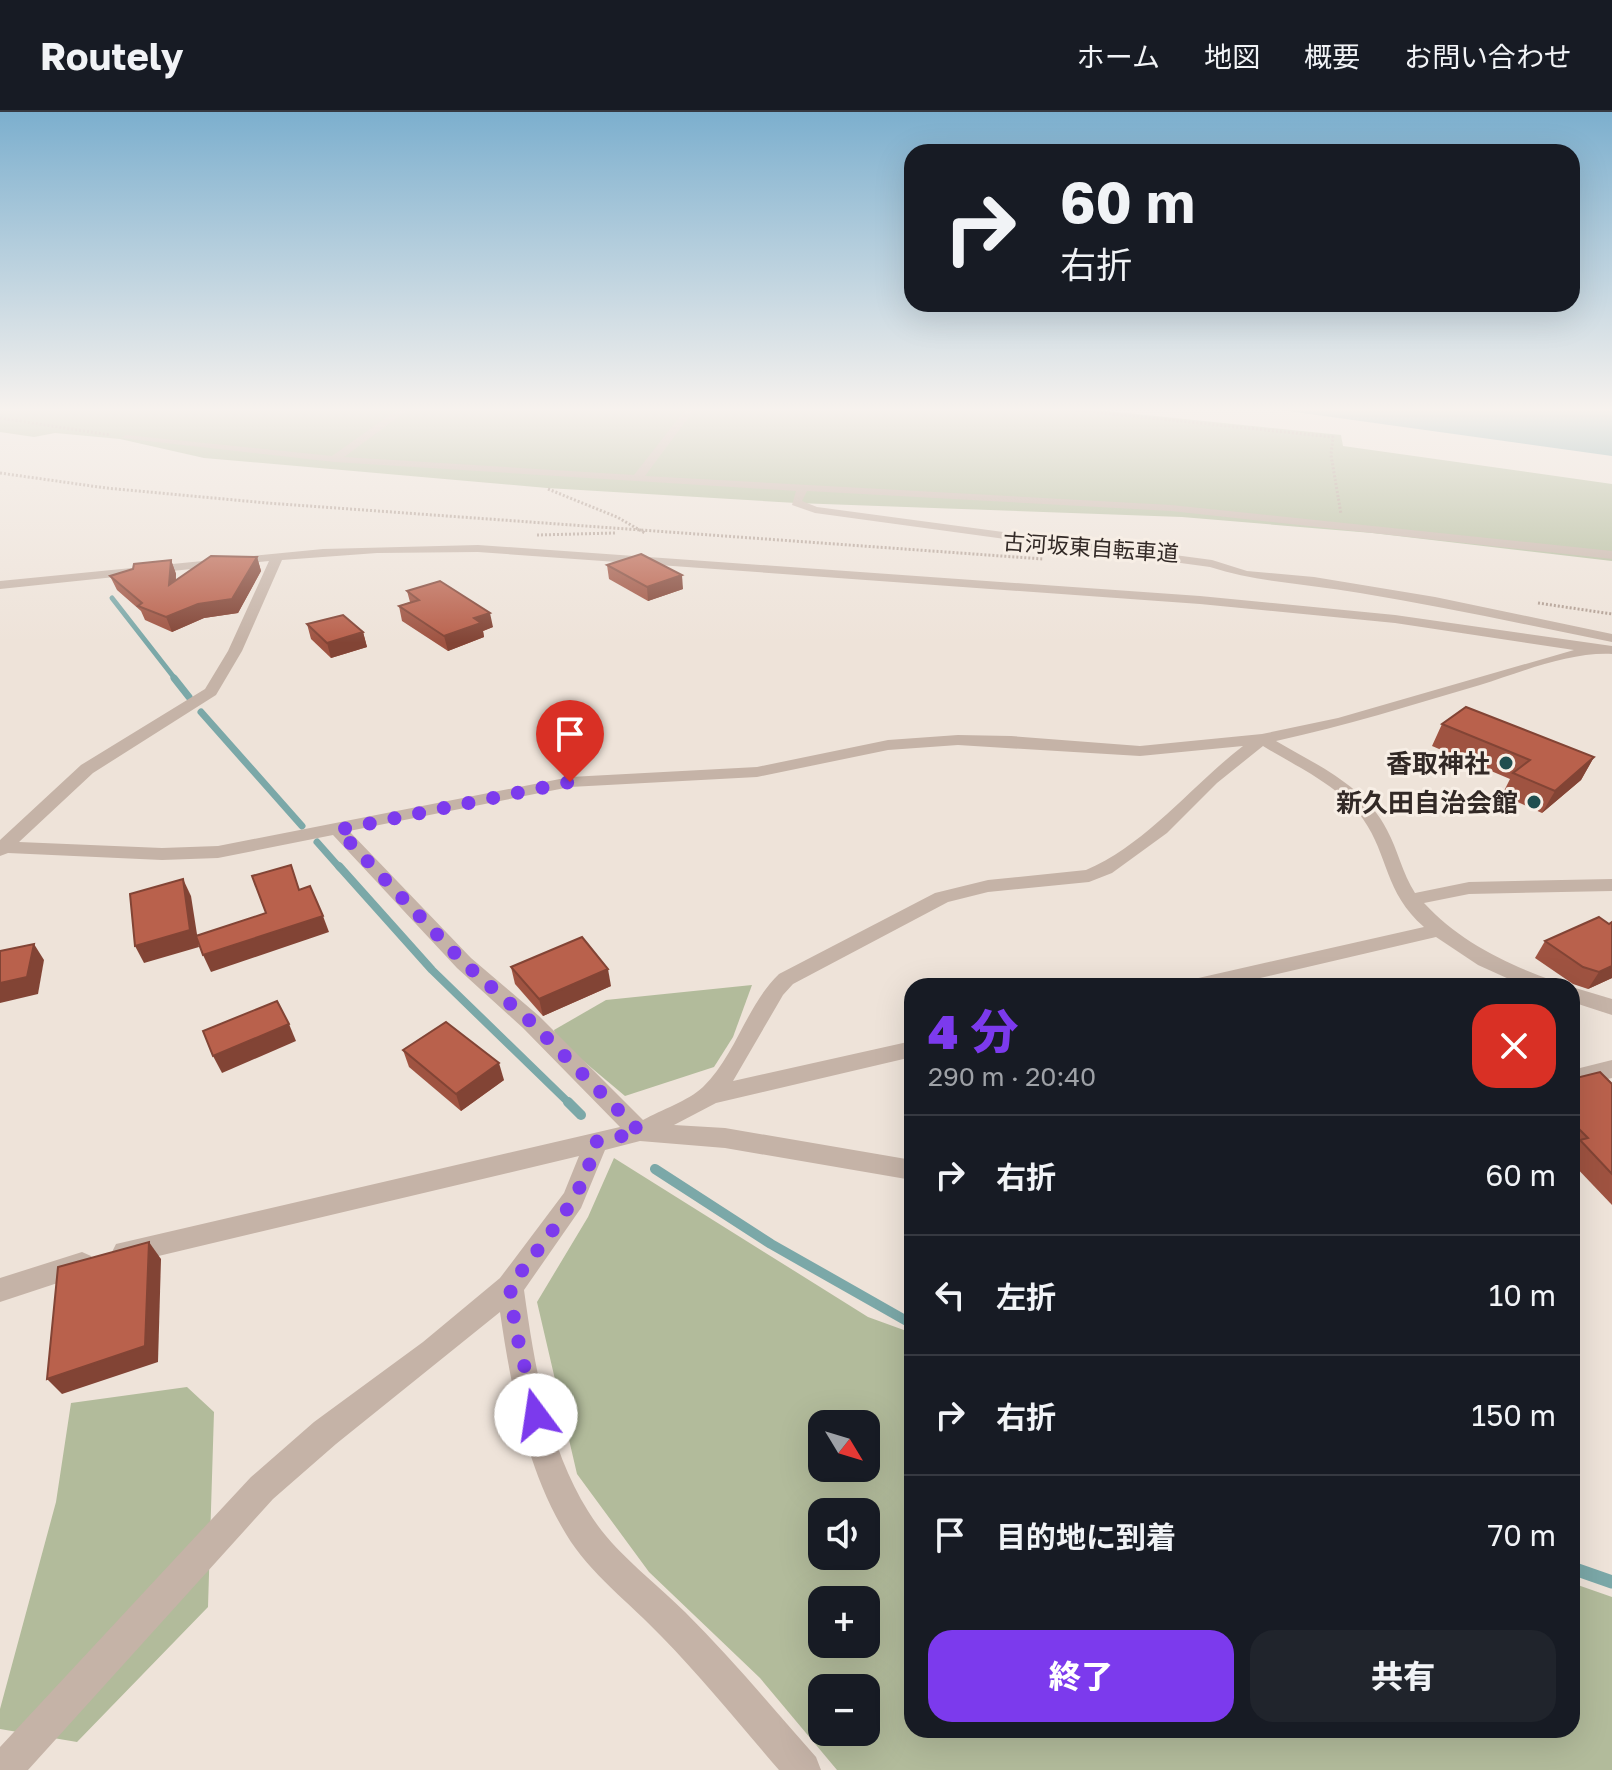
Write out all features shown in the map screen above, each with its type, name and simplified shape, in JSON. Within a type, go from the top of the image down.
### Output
[{"type":"street","points":[[758,487],[1171,508],[1612,555]]},
{"type":"street","points":[[802,490],[796,503],[815,510],[1212,564],[1246,575],[1314,581],[1435,601],[1612,638]]},
{"type":"street","points":[[0,585],[277,557],[397,549],[494,549],[713,568],[1168,598],[1456,626],[1604,650]]},
{"type":"street","points":[[1,848],[87,769],[211,692],[235,651],[277,557]]},
{"type":"street","points":[[1,848],[162,854],[218,852],[570,782],[757,772],[888,745],[1011,741],[1140,751],[1262,739],[1341,722],[1604,650]]},
{"type":"street","points":[[1262,739],[1318,773],[1367,811],[1378,829],[1400,884],[1439,928],[1506,971],[1525,978]]},
{"type":"street","points":[[710,1095],[739,1056],[775,990],[786,979],[942,897],[988,886],[1089,876],[1105,869],[1161,829],[1211,779],[1262,739]]},
{"type":"street","points":[[338,830],[464,963],[531,1022],[640,1132],[725,1138],[904,1169]]},
{"type":"street","points":[[1411,900],[1469,888],[1612,885]]},
{"type":"street","points":[[1230,978],[1426,934],[1439,928]]},
{"type":"street","points":[[1580,997],[1612,1007]]},
{"type":"street","points":[[0,1290],[96,1259],[197,1234],[640,1132],[710,1095],[904,1051]]},
{"type":"street","points":[[1580,1077],[1612,1069]]},
{"type":"street","points":[[3,1770],[60,1712],[262,1488],[325,1433],[433,1351],[510,1287],[579,1190],[591,1166],[595,1142]]},
{"type":"street","points":[[510,1287],[515,1327],[536,1415],[563,1500],[579,1527],[693,1644],[803,1770]]},
{"type":"path","name":"古河坂東自転車道","points":[[121,487],[646,533],[1052,560]]},
{"type":"path","points":[[545,487],[582,505],[639,525],[646,533]]},
{"type":"path","points":[[1337,487],[1343,525]]},
{"type":"path","points":[[530,535],[646,533]]},
{"type":"green space","points":[[540,487],[1612,487],[1612,561],[1372,533],[1182,517],[796,503]]},
{"type":"green space","points":[[752,985],[733,1037],[714,1067],[625,1096],[556,1038],[554,1030],[606,1000]]},
{"type":"green space","points":[[614,1158],[868,1317],[904,1330],[904,1738],[1580,1738],[1580,1586],[1612,1597],[1612,1770],[837,1770],[817,1746],[880,1746],[880,1674],[808,1674],[808,1735],[760,1678],[649,1572],[577,1474],[537,1302],[588,1217]]},
{"type":"green space","points":[[187,1387],[214,1412],[208,1607],[77,1742],[0,1729],[0,1709],[56,1502],[71,1403]]},
{"type":"building","points":[[641,554],[682,575],[647,587],[607,565]]},
{"type":"building","points":[[211,556],[257,557],[232,599],[198,604],[166,617],[138,606],[142,603],[110,576],[133,569],[134,564],[171,560],[169,585]]},
{"type":"building","points":[[440,581],[490,613],[474,618],[481,623],[444,636],[399,606],[419,600],[407,591]]},
{"type":"building","points":[[343,615],[363,632],[327,643],[307,624]]},
{"type":"building","points":[[1466,707],[1594,757],[1555,791],[1513,773],[1530,760],[1442,724]]},
{"type":"building","points":[[291,865],[299,890],[310,886],[323,916],[203,955],[196,936],[266,913],[252,876]]},
{"type":"building","points":[[183,879],[190,930],[135,946],[130,894]]},
{"type":"building","points":[[1599,917],[1609,924],[1612,922],[1612,966],[1599,972],[1583,967],[1545,941]]},
{"type":"building","points":[[582,937],[608,969],[539,999],[511,967]]},
{"type":"building","points":[[34,944],[27,977],[0,983],[0,951]]},
{"type":"building","points":[[277,1001],[289,1024],[213,1056],[203,1031]]},
{"type":"building","points":[[446,1022],[499,1063],[456,1094],[403,1050]]},
{"type":"building","points":[[1600,1072],[1612,1084],[1612,1174],[1580,1140],[1588,1138],[1580,1130],[1580,1077]]},
{"type":"building","points":[[149,1242],[145,1346],[47,1379],[58,1267]]},
{"type":"waterway","points":[[112,598],[176,680]]},
{"type":"waterway","points":[[174,678],[189,697]]},
{"type":"waterway","points":[[201,712],[302,826]]},
{"type":"waterway","points":[[317,842],[340,868]]},
{"type":"waterway","points":[[339,866],[432,970],[570,1104]]},
{"type":"waterway","points":[[570,1104],[581,1115]]},
{"type":"waterway","points":[[655,1169],[771,1244],[904,1319]]},
{"type":"waterway","points":[[1580,1571],[1612,1582]]},
{"type":"place","name":"香取神社","points":[[1506,763]]},
{"type":"place","name":"新久田自治会館","points":[[1534,802]]},
{"type":"route","points":[[536,1415],[515,1327],[510,1287],[579,1190],[591,1166],[595,1142],[640,1132],[531,1022],[464,963],[338,830],[395,815],[570,782]]}]
